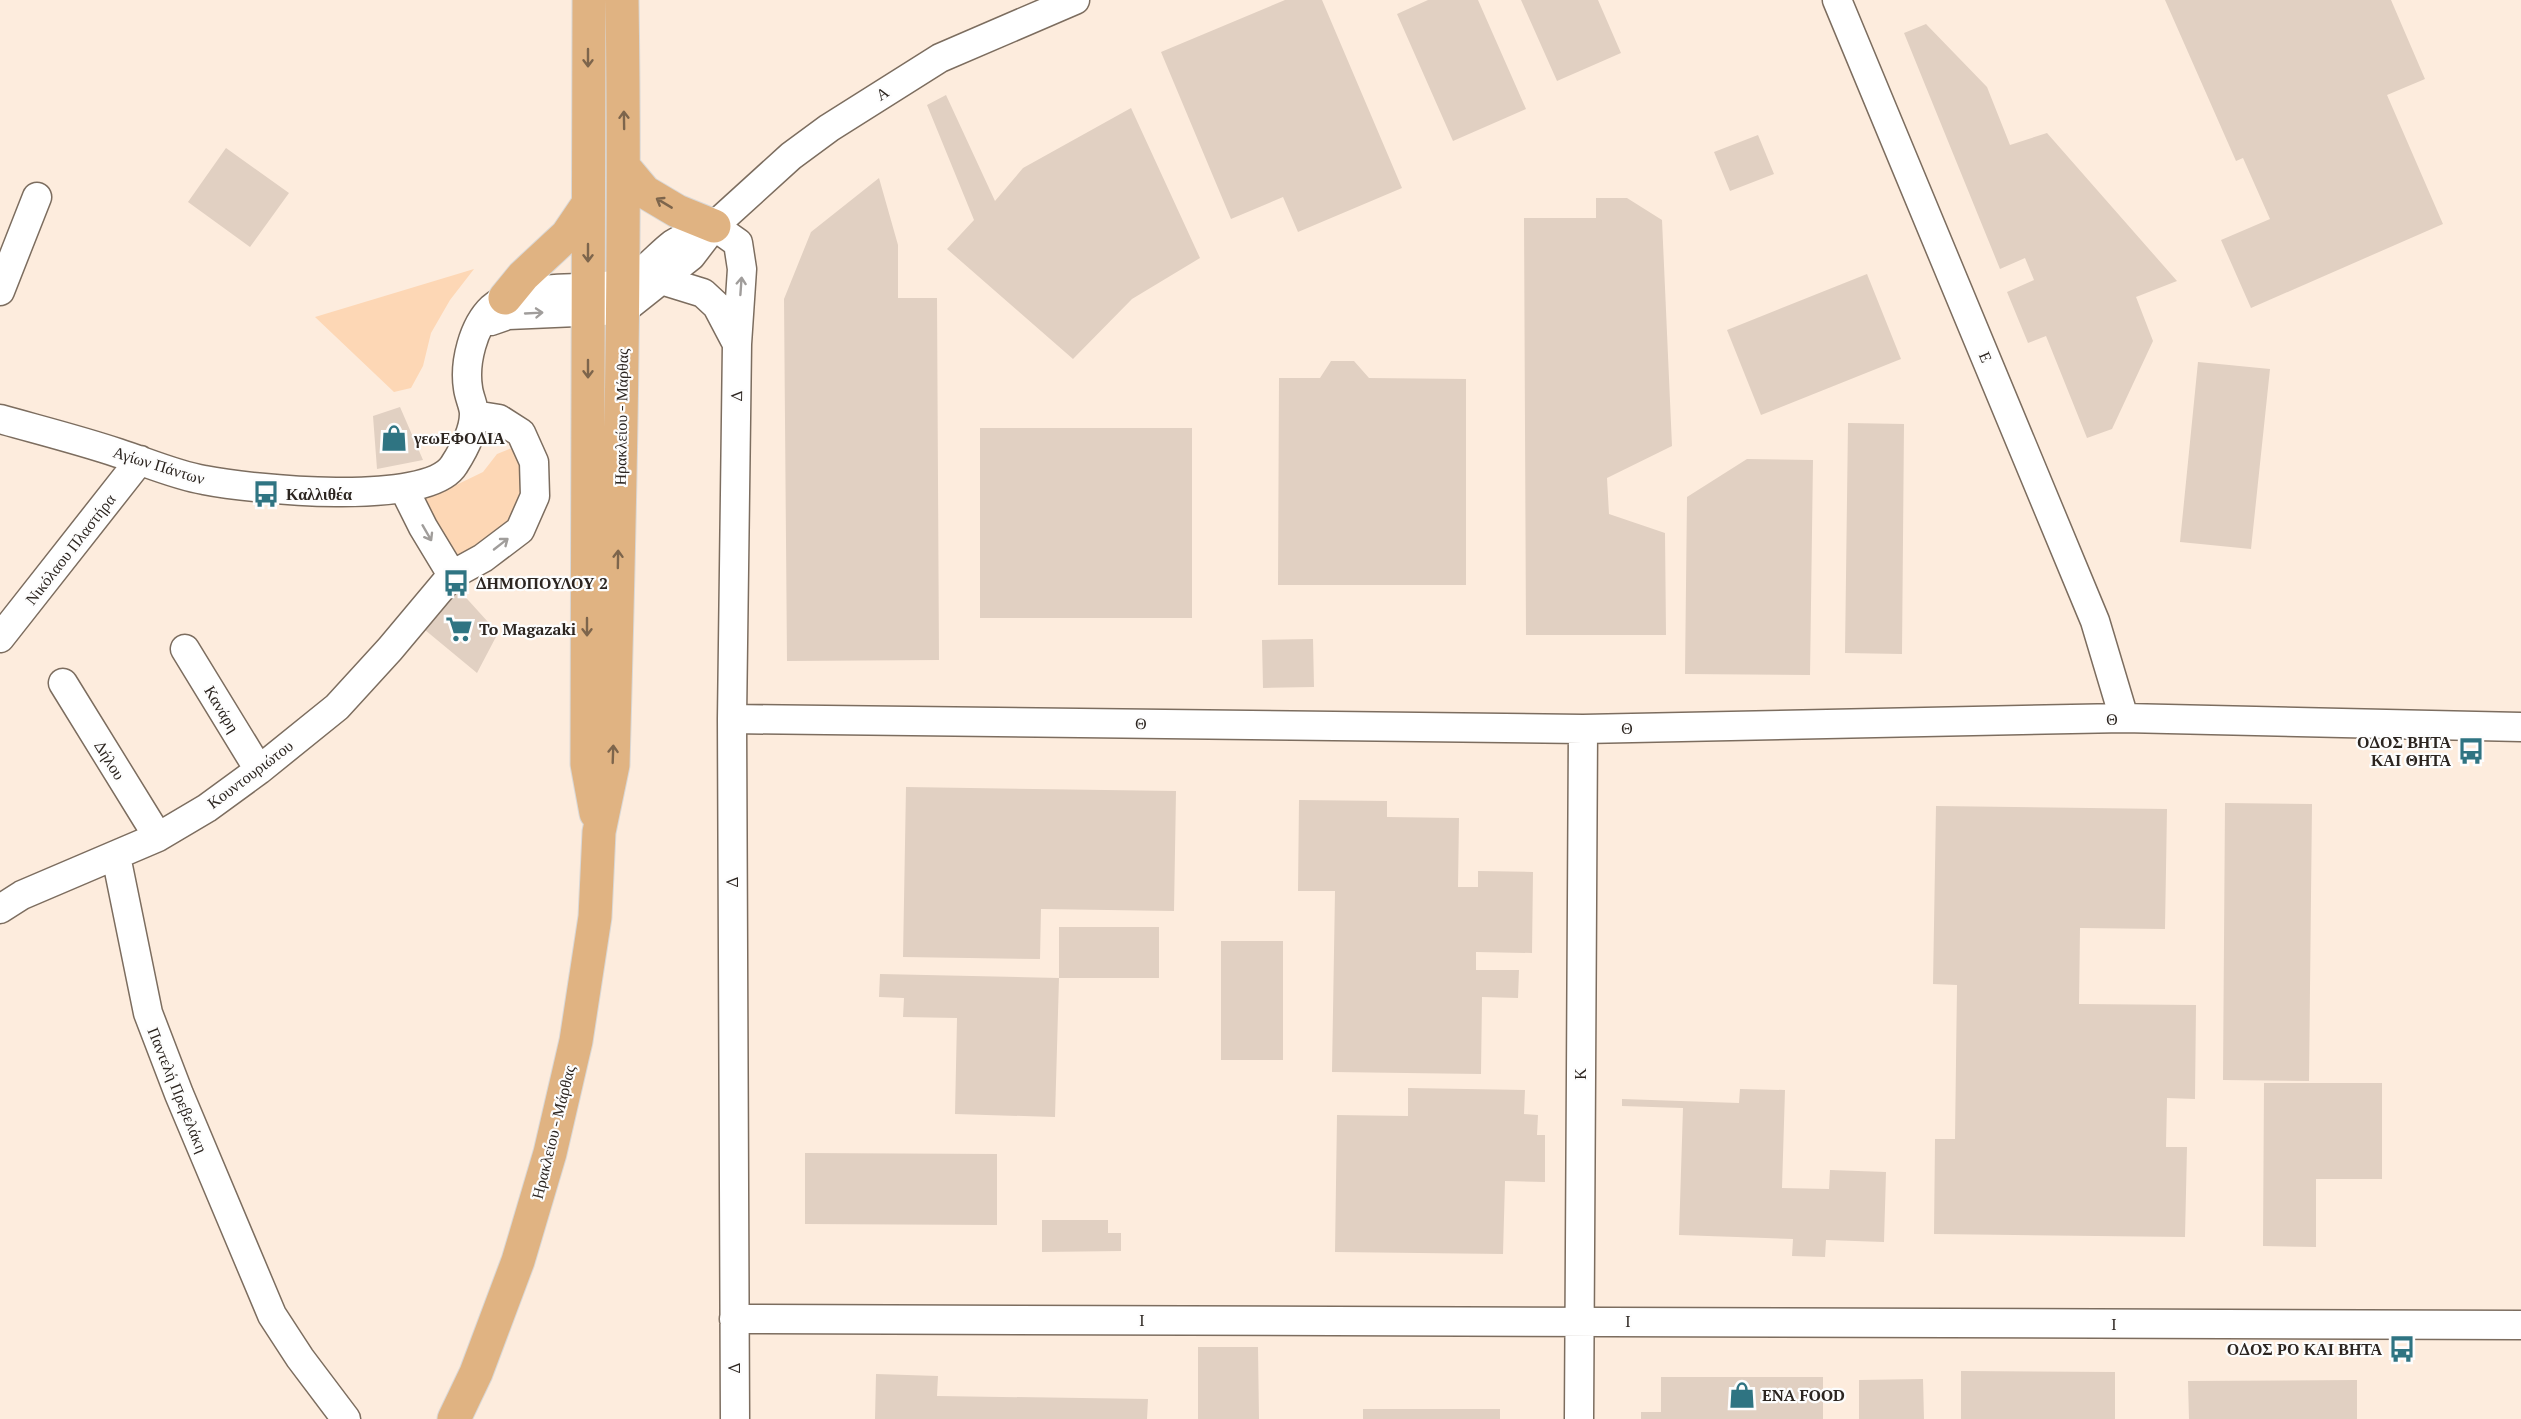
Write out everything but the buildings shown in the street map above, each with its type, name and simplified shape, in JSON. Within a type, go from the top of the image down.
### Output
[{"type":"main road","name":"Ηρακλείου - Μάρθας","points":[[589,0],[587,764],[599,832]]},
{"type":"main road","name":"Ηρακλείου - Μάρθας","points":[[454,1419],[476,1372],[518,1262],[550,1153],[578,1030],[595,917],[599,832],[613,765],[623,297],[622,0]]},
{"type":"main road","points":[[624,166],[645,192],[677,211],[714,226]]},
{"type":"main road","points":[[505,298],[523,276],[567,235],[588,204]]},
{"type":"street","name":"Α","points":[[623,297],[661,280],[691,256],[714,226],[791,156],[829,128],[912,74],[952,52],[1075,0]]},
{"type":"street","name":"Ε","points":[[1837,0],[2095,621],[2124,718]]},
{"type":"street","points":[[0,291],[37,197]]},
{"type":"street","name":"Α","points":[[623,297],[651,264],[674,243],[714,226]]},
{"type":"street","name":"Δ","points":[[714,226],[738,243],[742,269],[737,344],[732,718],[735,1419]]},
{"type":"street","points":[[661,280],[703,293],[717,306],[737,344]]},
{"type":"street","points":[[405,489],[423,526],[452,575],[483,558],[520,530],[535,495],[534,462],[521,434],[499,418],[474,415],[467,387],[468,356],[480,324],[490,310],[505,298],[541,290],[589,299]]},
{"type":"street","points":[[480,324],[508,315],[589,299],[623,297]]},
{"type":"street","name":"Αγίων Πάντων","points":[[0,419],[78,440],[202,480],[279,491],[341,492],[405,489],[435,480],[453,468],[470,433],[474,415]]},
{"type":"street","name":"Νικόλαου Πλαστήρα","points":[[0,638],[140,460]]},
{"type":"street","name":"Κουντουριώτου","points":[[0,909],[22,895],[158,837],[207,808],[259,770],[337,707],[390,650],[452,575]]},
{"type":"street","name":"Κανάρη","points":[[185,649],[259,770]]},
{"type":"street","name":"Δήλου","points":[[63,683],[158,837]]},
{"type":"street","name":"Θ","points":[[732,718],[1583,729],[2124,718],[2521,727]]},
{"type":"street","name":"Κ","points":[[1579,1419],[1583,729]]},
{"type":"street","name":"Παντελή Πρεβελάκη","points":[[116,855],[148,1012],[183,1104],[272,1315],[300,1358],[346,1419]]},
{"type":"street","name":"Ι","points":[[734,1319],[2521,1326]]},
{"type":"shaded area","points":[[474,269],[450,300],[431,333],[423,366],[411,388],[394,392],[315,317]]},
{"type":"shaded area","points":[[514,447],[537,483],[509,538],[462,561],[420,497],[452,487],[483,472],[497,454]]},
{"type":"place","name":"γεωΕΦΟΔΙΑ","points":[[394,438]]},
{"type":"place","name":"Καλλιθέα","points":[[266,494]]},
{"type":"place","name":"ΔΗΜΟΠΟΥΛΟΥ 2","points":[[456,583]]},
{"type":"place","name":"To Magazaki","points":[[459,629]]},
{"type":"place","name":"ΟΔΟΣ ΒΗΤΑ ΚΑΙ ΘΗΤΑ","points":[[2471,751]]},
{"type":"place","name":"ΟΔΟΣ ΡΟ ΚΑΙ ΒΗΤΑ","points":[[2402,1349]]},
{"type":"place","name":"ENA FOOD","points":[[1742,1395]]}]
